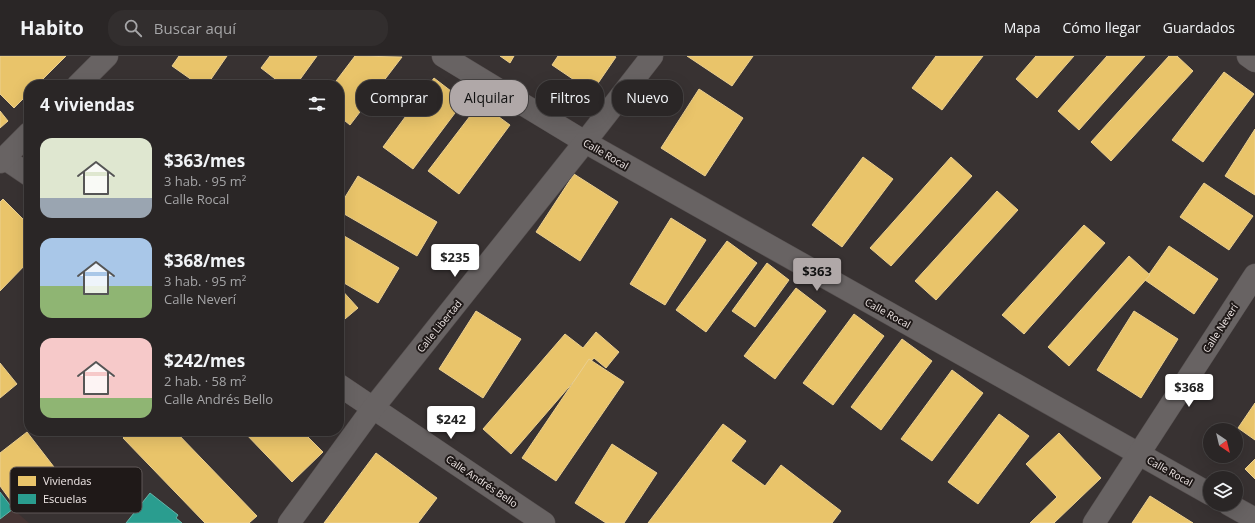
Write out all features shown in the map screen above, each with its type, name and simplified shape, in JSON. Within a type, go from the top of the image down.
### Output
[{"type":"street","points":[[83,80],[107,56]]},
{"type":"street","name":"Calle Rocal","points":[[443,56],[585,142],[1203,490]]},
{"type":"street","name":"Calle Libertad","points":[[289,523],[373,408],[652,56]]},
{"type":"street","points":[[1248,56],[1255,61]]},
{"type":"street","points":[[24,138],[2,160],[24,172]]},
{"type":"street","name":"Calle Neverí","points":[[1094,523],[1255,275]]},
{"type":"street","name":"Calle Andrés Bello","points":[[344,388],[544,523]]},
{"type":"street","points":[[1241,511],[1255,519]]},
{"type":"shaded area","points":[[10,511],[10,513],[18,513],[29,523],[0,523],[0,519]]},
{"type":"building: Viviendas","points":[[0,56],[66,56],[42,80],[24,80],[24,98],[14,108],[0,94]]},
{"type":"building: Viviendas","points":[[179,56],[227,56],[210,80],[192,80],[172,66]]},
{"type":"building: Viviendas","points":[[270,56],[317,56],[300,80],[277,80],[261,68]]},
{"type":"building: Viviendas","points":[[355,56],[402,57],[384,80],[356,80],[357,116],[350,125],[344,120],[344,80],[337,80]]},
{"type":"building: Viviendas","points":[[500,56],[514,56],[510,63]]},
{"type":"building: Viviendas","points":[[558,56],[616,57],[600,80],[574,80],[552,65]]},
{"type":"building: Viviendas","points":[[687,56],[753,56],[732,86]]},
{"type":"building: Viviendas","points":[[936,56],[983,56],[942,110],[912,88]]},
{"type":"building: Viviendas","points":[[1036,56],[1074,56],[1037,98],[1016,79]]},
{"type":"building: Viviendas","points":[[1107,56],[1145,56],[1079,130],[1058,111]]},
{"type":"building: Viviendas","points":[[1169,56],[1177,56],[1193,71],[1111,161],[1091,142]]},
{"type":"building: Viviendas","points":[[1224,72],[1254,94],[1203,162],[1172,140]]},
{"type":"building: Viviendas","points":[[442,84],[450,90],[450,116],[453,116],[413,169],[383,147],[406,116],[442,116]]},
{"type":"building: Viviendas","points":[[699,89],[743,118],[705,176],[661,148]]},
{"type":"building: Viviendas","points":[[0,111],[8,121],[0,128]]},
{"type":"building: Viviendas","points":[[470,116],[498,116],[510,125],[459,194],[428,171]]},
{"type":"building: Viviendas","points":[[1255,129],[1255,195],[1225,176]]},
{"type":"building: Viviendas","points":[[863,157],[893,179],[842,247],[812,225]]},
{"type":"building: Viviendas","points":[[951,157],[972,176],[891,266],[870,248]]},
{"type":"building: Viviendas","points":[[574,174],[618,202],[580,261],[536,232]]},
{"type":"building: Viviendas","points":[[358,176],[437,222],[417,256],[344,214],[344,199]]},
{"type":"building: Viviendas","points":[[1204,183],[1253,216],[1229,250],[1180,217]]},
{"type":"building: Viviendas","points":[[997,191],[1018,210],[936,300],[915,281]]},
{"type":"building: Viviendas","points":[[3,199],[24,220],[24,266],[0,291],[0,202]]},
{"type":"building: Viviendas","points":[[671,218],[706,240],[665,305],[630,284]]},
{"type":"building: Viviendas","points":[[1084,225],[1105,243],[1024,334],[1002,315]]},
{"type":"building: Viviendas","points":[[344,236],[399,268],[378,303],[344,283]]},
{"type":"building: Viviendas","points":[[727,241],[757,263],[706,332],[676,310]]},
{"type":"building: Viviendas","points":[[1169,246],[1218,279],[1194,314],[1145,280]]},
{"type":"building: Viviendas","points":[[1129,256],[1150,275],[1069,366],[1048,347]]},
{"type":"building: Viviendas","points":[[767,263],[789,280],[755,327],[732,311]]},
{"type":"building: Viviendas","points":[[796,288],[826,311],[775,379],[744,356]]},
{"type":"building: Viviendas","points":[[344,293],[358,308],[344,320]]},
{"type":"building: Viviendas","points":[[476,311],[521,339],[483,398],[439,369]]},
{"type":"building: Viviendas","points":[[1134,311],[1178,339],[1141,398],[1097,370]]},
{"type":"building: Viviendas","points":[[854,314],[884,336],[833,405],[803,383]]},
{"type":"building: Viviendas","points":[[596,332],[619,352],[606,368],[594,358],[511,454],[483,429],[565,334],[583,348]]},
{"type":"building: Viviendas","points":[[902,339],[932,361],[881,430],[851,407]]},
{"type":"building: Viviendas","points":[[589,359],[624,382],[556,481],[522,458]]},
{"type":"building: Viviendas","points":[[0,363],[17,384],[0,398]]},
{"type":"building: Viviendas","points":[[952,370],[983,393],[932,461],[901,439]]},
{"type":"building: Viviendas","points":[[1255,403],[1255,440],[1243,432],[1243,423],[1241,423]]},
{"type":"building: Viviendas","points":[[999,414],[1029,436],[978,504],[948,482]]},
{"type":"building: Viviendas","points":[[723,424],[746,441],[731,461],[765,486],[781,465],[841,511],[832,523],[648,523]]},
{"type":"building: Viviendas","points":[[1059,433],[1101,478],[1054,523],[1030,523],[1057,497],[1026,464]]},
{"type":"building: Viviendas","points":[[24,434],[24,436],[30,436],[54,467],[10,467],[10,500],[0,486],[0,453]]},
{"type":"building: Viviendas","points":[[125,436],[180,436],[257,516],[249,523],[205,523],[123,438]]},
{"type":"building: Viviendas","points":[[248,436],[307,436],[323,452],[292,482]]},
{"type":"building: Viviendas","points":[[612,444],[657,473],[624,523],[606,523],[575,503]]},
{"type":"building: Viviendas","points":[[376,453],[437,498],[418,523],[324,523]]},
{"type":"building: Viviendas","points":[[1255,459],[1255,479],[1245,469]]},
{"type":"building: Viviendas","points":[[1150,496],[1193,523],[1132,523]]},
{"type":"building: Escuelas","points":[[0,492],[10,505],[10,511],[0,519]]},
{"type":"building: Escuelas","points":[[150,493],[178,515],[176,518],[182,523],[126,523],[134,513],[142,513],[142,503]]}]
